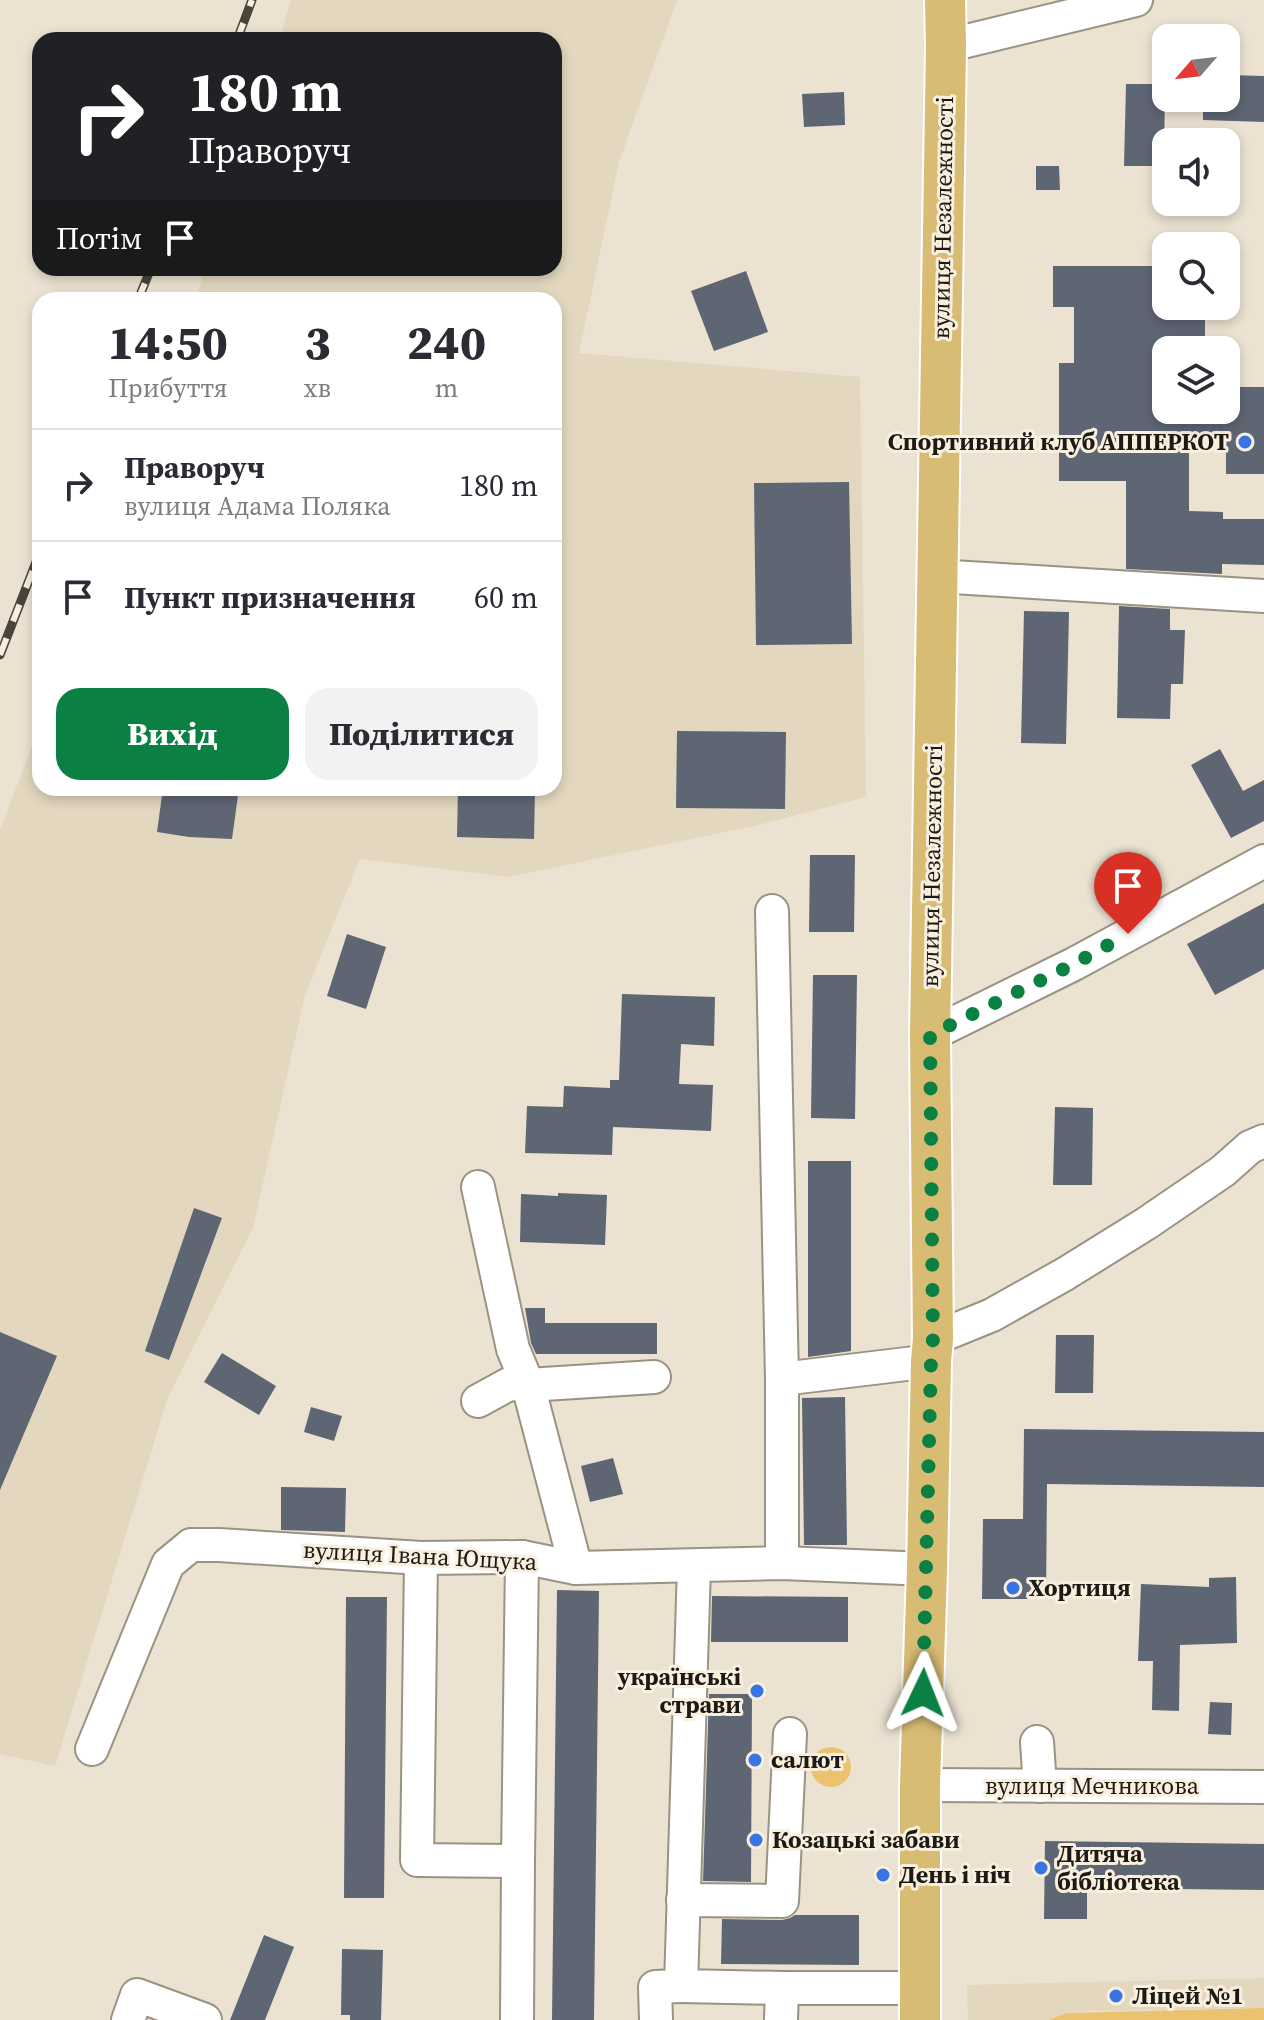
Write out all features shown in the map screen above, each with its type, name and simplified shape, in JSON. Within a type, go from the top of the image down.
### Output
[{"type":"main road","name":"вулиця Незалежності","points":[[920,2004],[920,1785],[932,1350],[930,1035],[945,0]]},
{"type":"street","points":[[946,46],[1136,0]]},
{"type":"street","points":[[936,576],[1264,596]]},
{"type":"street","points":[[930,1035],[1074,964],[1264,861]]},
{"type":"street","points":[[772,911],[782,1379],[782,1563]]},
{"type":"street","points":[[782,1379],[932,1350],[1147,1223],[1223,1171],[1250,1147],[1264,1141]]},
{"type":"street","points":[[478,1187],[513,1349],[528,1385],[576,1568]]},
{"type":"street","points":[[478,1401],[509,1384],[654,1377]]},
{"type":"street","name":"вулиця Івана Ющука","points":[[92,1749],[168,1564],[191,1545],[421,1558],[522,1557],[576,1568],[782,1563],[927,1569]]},
{"type":"street","points":[[517,2020],[522,1557]]},
{"type":"street","points":[[421,1558],[417,1860],[518,1861]]},
{"type":"street","points":[[681,1986],[694,1566]]},
{"type":"street","points":[[683,1900],[782,1901],[790,1734]]},
{"type":"street","points":[[1037,1742],[1040,1786]]},
{"type":"street","name":"вулиця Мечникова","points":[[920,1785],[1264,1787]]},
{"type":"street","points":[[656,2020],[655,1987],[782,1988],[920,2004]]},
{"type":"street","points":[[781,2020],[782,1988]]},
{"type":"street","points":[[128,2020],[137,1995],[205,2020]]},
{"type":"shaded area","points":[[291,0],[677,0],[619,162],[579,353],[860,377],[866,797],[754,826],[508,877],[360,859],[305,995],[253,1228],[168,1397],[55,1766],[0,1754],[0,830],[32,746],[32,796],[562,796],[562,292],[198,292],[203,276],[562,276],[562,32],[281,32]]},
{"type":"shaded area","points":[[831,1747],[845,1753],[851,1767],[845,1781],[831,1787],[817,1781],[811,1767],[817,1753]]},
{"type":"shaded area","name":"Ліцей №1","points":[[1264,1978],[1264,2008],[1092,2011],[1067,2013],[1048,2020],[968,2020],[967,1985]]},
{"type":"shaded area","points":[[1264,2008],[1264,2020],[1048,2020],[1067,2013]]},
{"type":"building","points":[[1240,75],[1264,76],[1264,122],[1203,120],[1203,112],[1240,112]]},
{"type":"building","points":[[1126,84],[1152,84],[1152,112],[1165,112],[1164,128],[1152,128],[1152,166],[1124,166]]},
{"type":"building","points":[[844,92],[845,125],[804,127],[802,94]]},
{"type":"building","points":[[1036,166],[1059,166],[1060,190],[1036,190]]},
{"type":"building","points":[[1053,266],[1152,266],[1152,320],[1205,320],[1205,336],[1152,336],[1152,424],[1240,424],[1240,387],[1264,387],[1264,474],[1226,474],[1226,434],[1189,434],[1189,511],[1223,512],[1223,519],[1264,519],[1264,565],[1222,564],[1222,574],[1126,569],[1126,481],[1059,481],[1059,363],[1074,363],[1074,307],[1053,307]]},
{"type":"building","points":[[746,271],[768,332],[714,351],[691,291]]},
{"type":"building","points":[[849,482],[852,644],[756,645],[754,483]]},
{"type":"building","points":[[1119,606],[1170,609],[1170,630],[1185,630],[1183,684],[1171,684],[1170,719],[1117,718]]},
{"type":"building","points":[[1024,611],[1069,612],[1066,744],[1021,743]]},
{"type":"building","points":[[677,731],[786,732],[785,809],[676,808]]},
{"type":"building","points":[[1220,749],[1243,791],[1264,780],[1264,821],[1231,838],[1191,765]]},
{"type":"building","points":[[162,796],[238,796],[232,839],[157,832]]},
{"type":"building","points":[[458,796],[535,796],[534,839],[457,837]]},
{"type":"building","points":[[810,855],[855,855],[854,932],[809,932]]},
{"type":"building","points":[[1264,903],[1264,969],[1215,995],[1187,944]]},
{"type":"building","points":[[347,934],[386,947],[366,1009],[327,996]]},
{"type":"building","points":[[813,975],[857,975],[855,1119],[811,1118]]},
{"type":"building","points":[[622,994],[715,997],[714,1046],[681,1044],[679,1084],[713,1085],[711,1131],[613,1127],[612,1155],[525,1153],[527,1106],[563,1107],[564,1086],[610,1088],[610,1080],[619,1080]]},
{"type":"building","points":[[1055,1107],[1093,1108],[1092,1185],[1053,1185]]},
{"type":"building","points":[[808,1161],[851,1161],[851,1351],[808,1357]]},
{"type":"building","points":[[558,1193],[607,1195],[605,1245],[520,1242],[521,1194],[558,1196]]},
{"type":"building","points":[[194,1208],[222,1218],[169,1360],[145,1351]]},
{"type":"building","points":[[525,1308],[545,1308],[545,1323],[657,1323],[657,1354],[536,1354]]},
{"type":"building","points":[[0,1332],[57,1356],[0,1490]]},
{"type":"building","points":[[1056,1335],[1094,1335],[1093,1393],[1055,1393]]},
{"type":"building","points":[[222,1353],[276,1386],[259,1415],[204,1382]]},
{"type":"building","points":[[845,1397],[847,1545],[804,1545],[802,1398]]},
{"type":"building","points":[[311,1407],[342,1416],[334,1441],[304,1432]]},
{"type":"building","points":[[1024,1429],[1264,1432],[1264,1487],[1047,1484],[1046,1599],[982,1599],[983,1519],[1023,1519]]},
{"type":"building","points":[[613,1458],[623,1494],[590,1502],[581,1466]]},
{"type":"building","points":[[281,1487],[346,1488],[345,1532],[281,1530]]},
{"type":"building","points":[[1236,1577],[1237,1643],[1180,1645],[1179,1711],[1152,1710],[1153,1661],[1138,1661],[1141,1584],[1209,1587],[1209,1578]]},
{"type":"building","points":[[557,1590],[599,1591],[594,2020],[552,2020]]},
{"type":"building","points":[[712,1596],[848,1597],[848,1642],[711,1642]]},
{"type":"building","points":[[346,1597],[387,1597],[384,1898],[344,1898]]},
{"type":"building","points":[[709,1694],[752,1694],[751,1882],[703,1881]]},
{"type":"building","points":[[1210,1702],[1232,1703],[1231,1735],[1208,1734]]},
{"type":"building","points":[[1045,1841],[1264,1844],[1264,1890],[1087,1888],[1087,1919],[1044,1919]]},
{"type":"building","points":[[795,1915],[859,1915],[859,1965],[721,1964],[722,1919],[782,1920]]},
{"type":"building","points":[[264,1935],[294,1947],[265,2020],[230,2020]]},
{"type":"building","points":[[342,1949],[383,1950],[381,2020],[350,2020],[350,2015],[341,2015]]},
{"type":"railway","points":[[240,32],[252,0]]},
{"type":"railway","points":[[141,292],[148,276]]},
{"type":"railway","points":[[0,655],[32,573]]},
{"type":"place","name":"Спортивний клуб АППЕРКОТ","points":[[1245,442]]},
{"type":"place","name":"Хортиця","points":[[1013,1588]]},
{"type":"place","name":"українські страви","points":[[757,1691]]},
{"type":"place","name":"салют","points":[[755,1760]]},
{"type":"place","name":"Козацькі забави","points":[[756,1840]]},
{"type":"place","name":"Дитяча бібліотека","points":[[1041,1868]]},
{"type":"place","name":"День і ніч","points":[[883,1875]]},
{"type":"place","name":"Ліцей №1","points":[[1116,1996]]},
{"type":"route","points":[[923,1693],[933,1339],[930,1035],[1128,934]]}]
